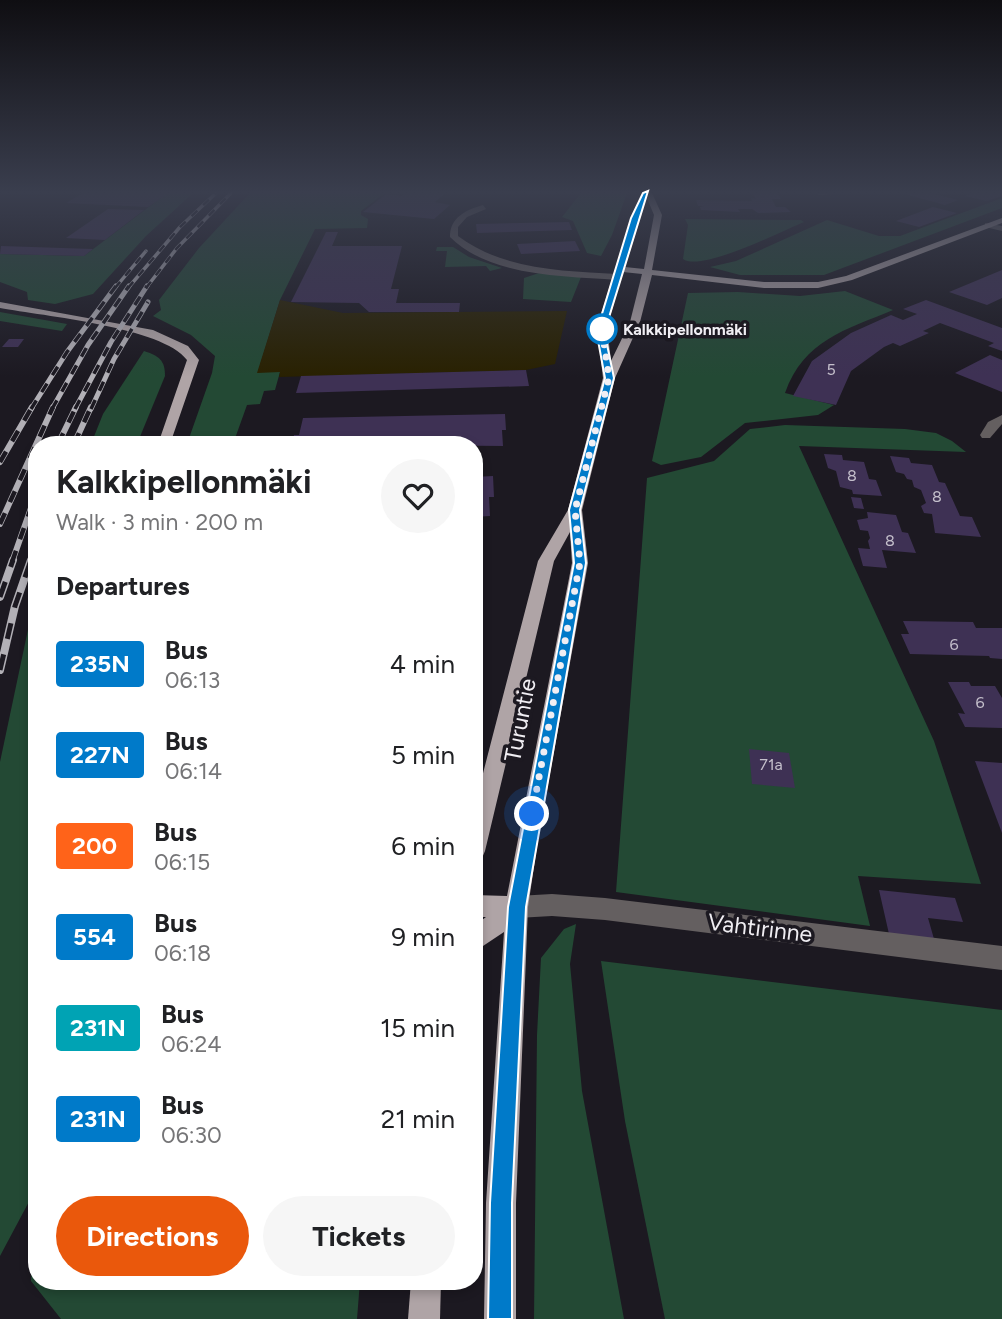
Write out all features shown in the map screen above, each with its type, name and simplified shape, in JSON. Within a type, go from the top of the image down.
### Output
[{"type":"main road","name":"Turuntie","points":[[609,378],[601,335],[624,255]]},
{"type":"main road","name":"Turuntie","points":[[483,814],[545,561],[575,510],[609,378],[635,321],[651,255]]},
{"type":"main road","points":[[618,274],[802,286],[834,283],[910,255]]},
{"type":"main road","points":[[0,300],[6,306],[149,332],[184,348],[194,360],[167,436]]},
{"type":"main road","name":"Turuntie","points":[[500,1319],[501,1203],[517,907],[580,563],[575,510]]},
{"type":"main road","points":[[483,906],[517,907]]},
{"type":"main road","points":[[483,934],[517,907]]},
{"type":"main road","points":[[424,1319],[426,1290]]},
{"type":"street","points":[[481,255],[552,271],[618,274]]},
{"type":"street","points":[[986,435],[992,425],[1002,419]]},
{"type":"street","name":"Vahtirinne","points":[[517,907],[552,905],[605,909],[1002,958]]},
{"type":"green space","points":[[0,255],[129,255],[93,294],[55,304],[28,300],[27,292],[0,282]]},
{"type":"green space","points":[[194,255],[302,255],[280,300],[258,372],[280,372],[275,390],[264,391],[260,404],[247,405],[236,436],[190,436],[212,373],[215,356],[191,335],[153,316],[161,310],[159,300]]},
{"type":"green space","points":[[447,255],[465,255],[502,268],[490,271],[486,266],[445,267]]},
{"type":"green space","points":[[684,255],[725,255],[693,262],[683,259]]},
{"type":"green space","points":[[750,255],[878,255],[824,275],[740,275],[710,267]]},
{"type":"green space","points":[[539,273],[581,277],[571,302],[523,299],[524,278]]},
{"type":"green space","points":[[845,291],[893,310],[828,339],[803,360],[785,393],[834,405],[818,415],[745,423],[701,457],[661,465],[652,461],[688,293],[738,292],[800,296]]},
{"type":"green space","points":[[0,312],[67,324],[62,331],[0,321]]},
{"type":"green space","points":[[144,351],[160,359],[165,376],[140,436],[94,436],[103,414]]},
{"type":"green space","points":[[785,425],[905,429],[936,433],[966,452],[799,446],[934,741],[981,884],[858,876],[870,926],[616,892],[647,478],[714,461],[750,429]]},
{"type":"green space","points":[[28,630],[28,1204],[0,1256],[0,762]]},
{"type":"green space","points":[[576,924],[570,964],[582,1091],[624,1319],[534,1319],[537,1035],[541,958],[564,929]]},
{"type":"green space","points":[[601,961],[1002,1010],[1002,1319],[665,1319],[625,1121]]},
{"type":"green space","points":[[38,1290],[359,1290],[357,1319],[61,1319]]},
{"type":"sand","points":[[280,300],[343,313],[567,311],[555,364],[526,370],[279,377],[280,372],[257,373]]},
{"type":"building","points":[[23,255],[86,255],[84,256]]},
{"type":"building","points":[[315,255],[400,255],[391,289],[399,289],[396,303],[460,303],[459,312],[369,312],[359,303],[291,302]]},
{"type":"building","points":[[1002,270],[1002,298],[987,305],[949,292]]},
{"type":"building","points":[[926,300],[1002,328],[1002,351],[988,346],[994,343],[940,323],[923,331],[929,333],[900,346],[893,343],[884,347],[851,371],[836,405],[793,396],[812,361],[851,333],[891,315],[903,320],[917,314],[903,309]]},
{"type":"building","points":[[9,339],[24,339],[18,347],[2,347]]},
{"type":"building","points":[[990,355],[1002,360],[1002,392],[955,373]]},
{"type":"building","points":[[526,370],[529,386],[296,393],[301,376]]},
{"type":"building","points":[[505,414],[506,430],[502,430],[503,446],[483,446],[483,436],[294,436],[299,435],[303,418]]},
{"type":"building","points":[[824,454],[842,455],[843,460],[864,462],[869,479],[876,480],[882,496],[853,494],[852,490],[840,487],[836,471],[828,468]]},
{"type":"building","points":[[890,456],[909,458],[911,463],[932,465],[939,482],[945,483],[960,516],[972,517],[981,537],[935,533],[932,514],[924,513],[921,506],[926,503],[921,490],[914,487],[912,480],[907,479],[904,474],[896,472]]},
{"type":"building","points":[[493,476],[494,497],[489,497],[490,516],[483,516],[483,477]]},
{"type":"building","points":[[851,497],[861,498],[864,509],[854,508]]},
{"type":"building","points":[[867,512],[896,515],[902,532],[908,533],[916,553],[882,550],[887,568],[863,566],[858,548],[870,549],[870,538],[868,531],[860,530],[857,520],[868,518]]},
{"type":"building","points":[[903,621],[973,622],[976,628],[1002,628],[1002,659],[989,656],[910,654],[901,634],[909,634]]},
{"type":"building","points":[[948,682],[995,686],[1002,698],[1002,728],[965,727],[958,713],[965,714]]},
{"type":"building","points":[[749,749],[789,753],[795,788],[752,784]]},
{"type":"building","points":[[975,761],[1002,763],[1002,833]]},
{"type":"building","points":[[879,890],[955,898],[963,922],[928,918],[934,939],[889,934]]},
{"type":"railway","points":[[115,288],[143,255]]},
{"type":"railway","points":[[128,288],[157,255]]},
{"type":"railway","points":[[146,288],[172,255]]},
{"type":"railway","points":[[31,409],[67,352],[116,286]]},
{"type":"railway","points":[[52,408],[88,345],[129,286]]},
{"type":"railway","points":[[75,408],[111,342],[147,286]]},
{"type":"railway","points":[[91,409],[114,359],[148,302]]},
{"type":"railway","points":[[0,462],[32,407]]},
{"type":"railway","points":[[78,436],[91,407]]},
{"type":"railway","points":[[40,436],[52,408]]},
{"type":"railway","points":[[62,436],[75,408]]},
{"type":"railway","points":[[0,524],[28,462]]},
{"type":"railway","points":[[12,562],[28,517]]},
{"type":"railway","points":[[0,597],[13,560]]},
{"type":"railway","points":[[0,670],[15,606],[28,569]]},
{"type":"bus line","name":"235N","points":[[500,1319],[501,1203],[517,907],[527,840],[580,563],[575,510],[609,378],[602,327],[624,255]]},
{"type":"place","name":"Kalkkipellonmäki","points":[[602,329]]},
{"type":"route","points":[[532,814],[580,563],[575,510],[609,378],[602,329]]}]
